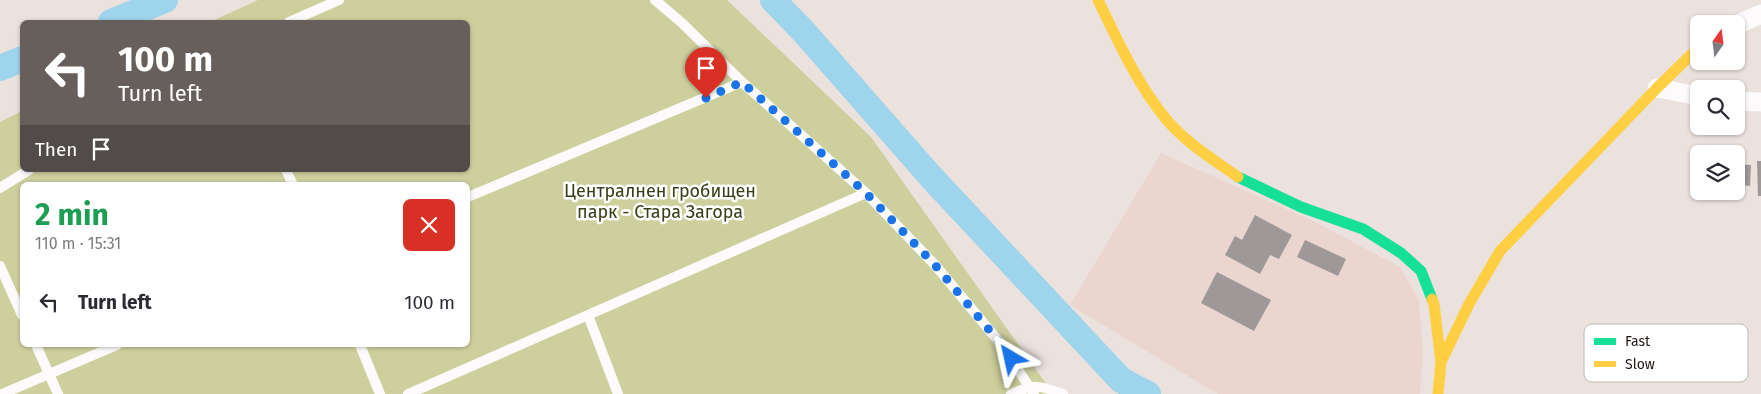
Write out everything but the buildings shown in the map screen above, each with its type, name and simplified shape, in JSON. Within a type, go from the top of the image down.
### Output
[{"type":"street","points":[[1098,0],[1133,71],[1167,120],[1201,151],[1242,181],[1363,229],[1401,253],[1421,271],[1434,304],[1441,362],[1438,394]]},
{"type":"street","points":[[1745,21],[1761,14]]},
{"type":"street","points":[[1441,362],[1469,304],[1500,251],[1690,56]]},
{"type":"street","points":[[1657,88],[1690,94]]},
{"type":"street","points":[[1745,101],[1761,102]]},
{"type":"lane","points":[[294,20],[339,0]]},
{"type":"lane","points":[[654,0],[682,23],[742,82],[866,193],[941,272],[1001,344],[1032,390]]},
{"type":"lane","points":[[470,196],[742,82]]},
{"type":"lane","points":[[0,188],[26,172]]},
{"type":"lane","points":[[408,394],[866,193]]},
{"type":"lane","points":[[0,266],[20,311]]},
{"type":"lane","points":[[588,315],[618,394]]},
{"type":"lane","points":[[37,347],[58,394]]},
{"type":"lane","points":[[2,394],[112,347]]},
{"type":"lane","points":[[361,347],[380,394]]},
{"type":"lane","points":[[1012,394],[1044,386],[1063,394]]},
{"type":"shaded area","points":[[1161,153],[1315,222],[1400,267],[1419,300],[1423,354],[1420,394],[1218,394],[1070,305]]},
{"type":"green space","name":"Централнен гробищен парк - Стара Загора","points":[[258,0],[727,0],[871,137],[1047,385],[1066,394],[0,394],[0,122],[20,112],[20,172],[470,172],[470,20],[214,20]]},
{"type":"waterway","points":[[116,20],[165,0]]},
{"type":"waterway","points":[[773,0],[804,32],[932,178],[1121,380],[1148,394]]},
{"type":"waterway","points":[[0,68],[20,60]]},
{"type":"traffic: fast","points":[[1238,177],[1301,207],[1363,229],[1401,253],[1421,271],[1432,299]]},
{"type":"traffic: slow","points":[[1098,0],[1137,77],[1166,119],[1191,143],[1238,177]]},
{"type":"traffic: slow","points":[[1438,394],[1441,362],[1469,304],[1500,251],[1690,56]]},
{"type":"traffic: slow","points":[[1432,299],[1441,362]]},
{"type":"route","points":[[706,98],[742,82],[866,193],[935,265],[1011,358]]}]
